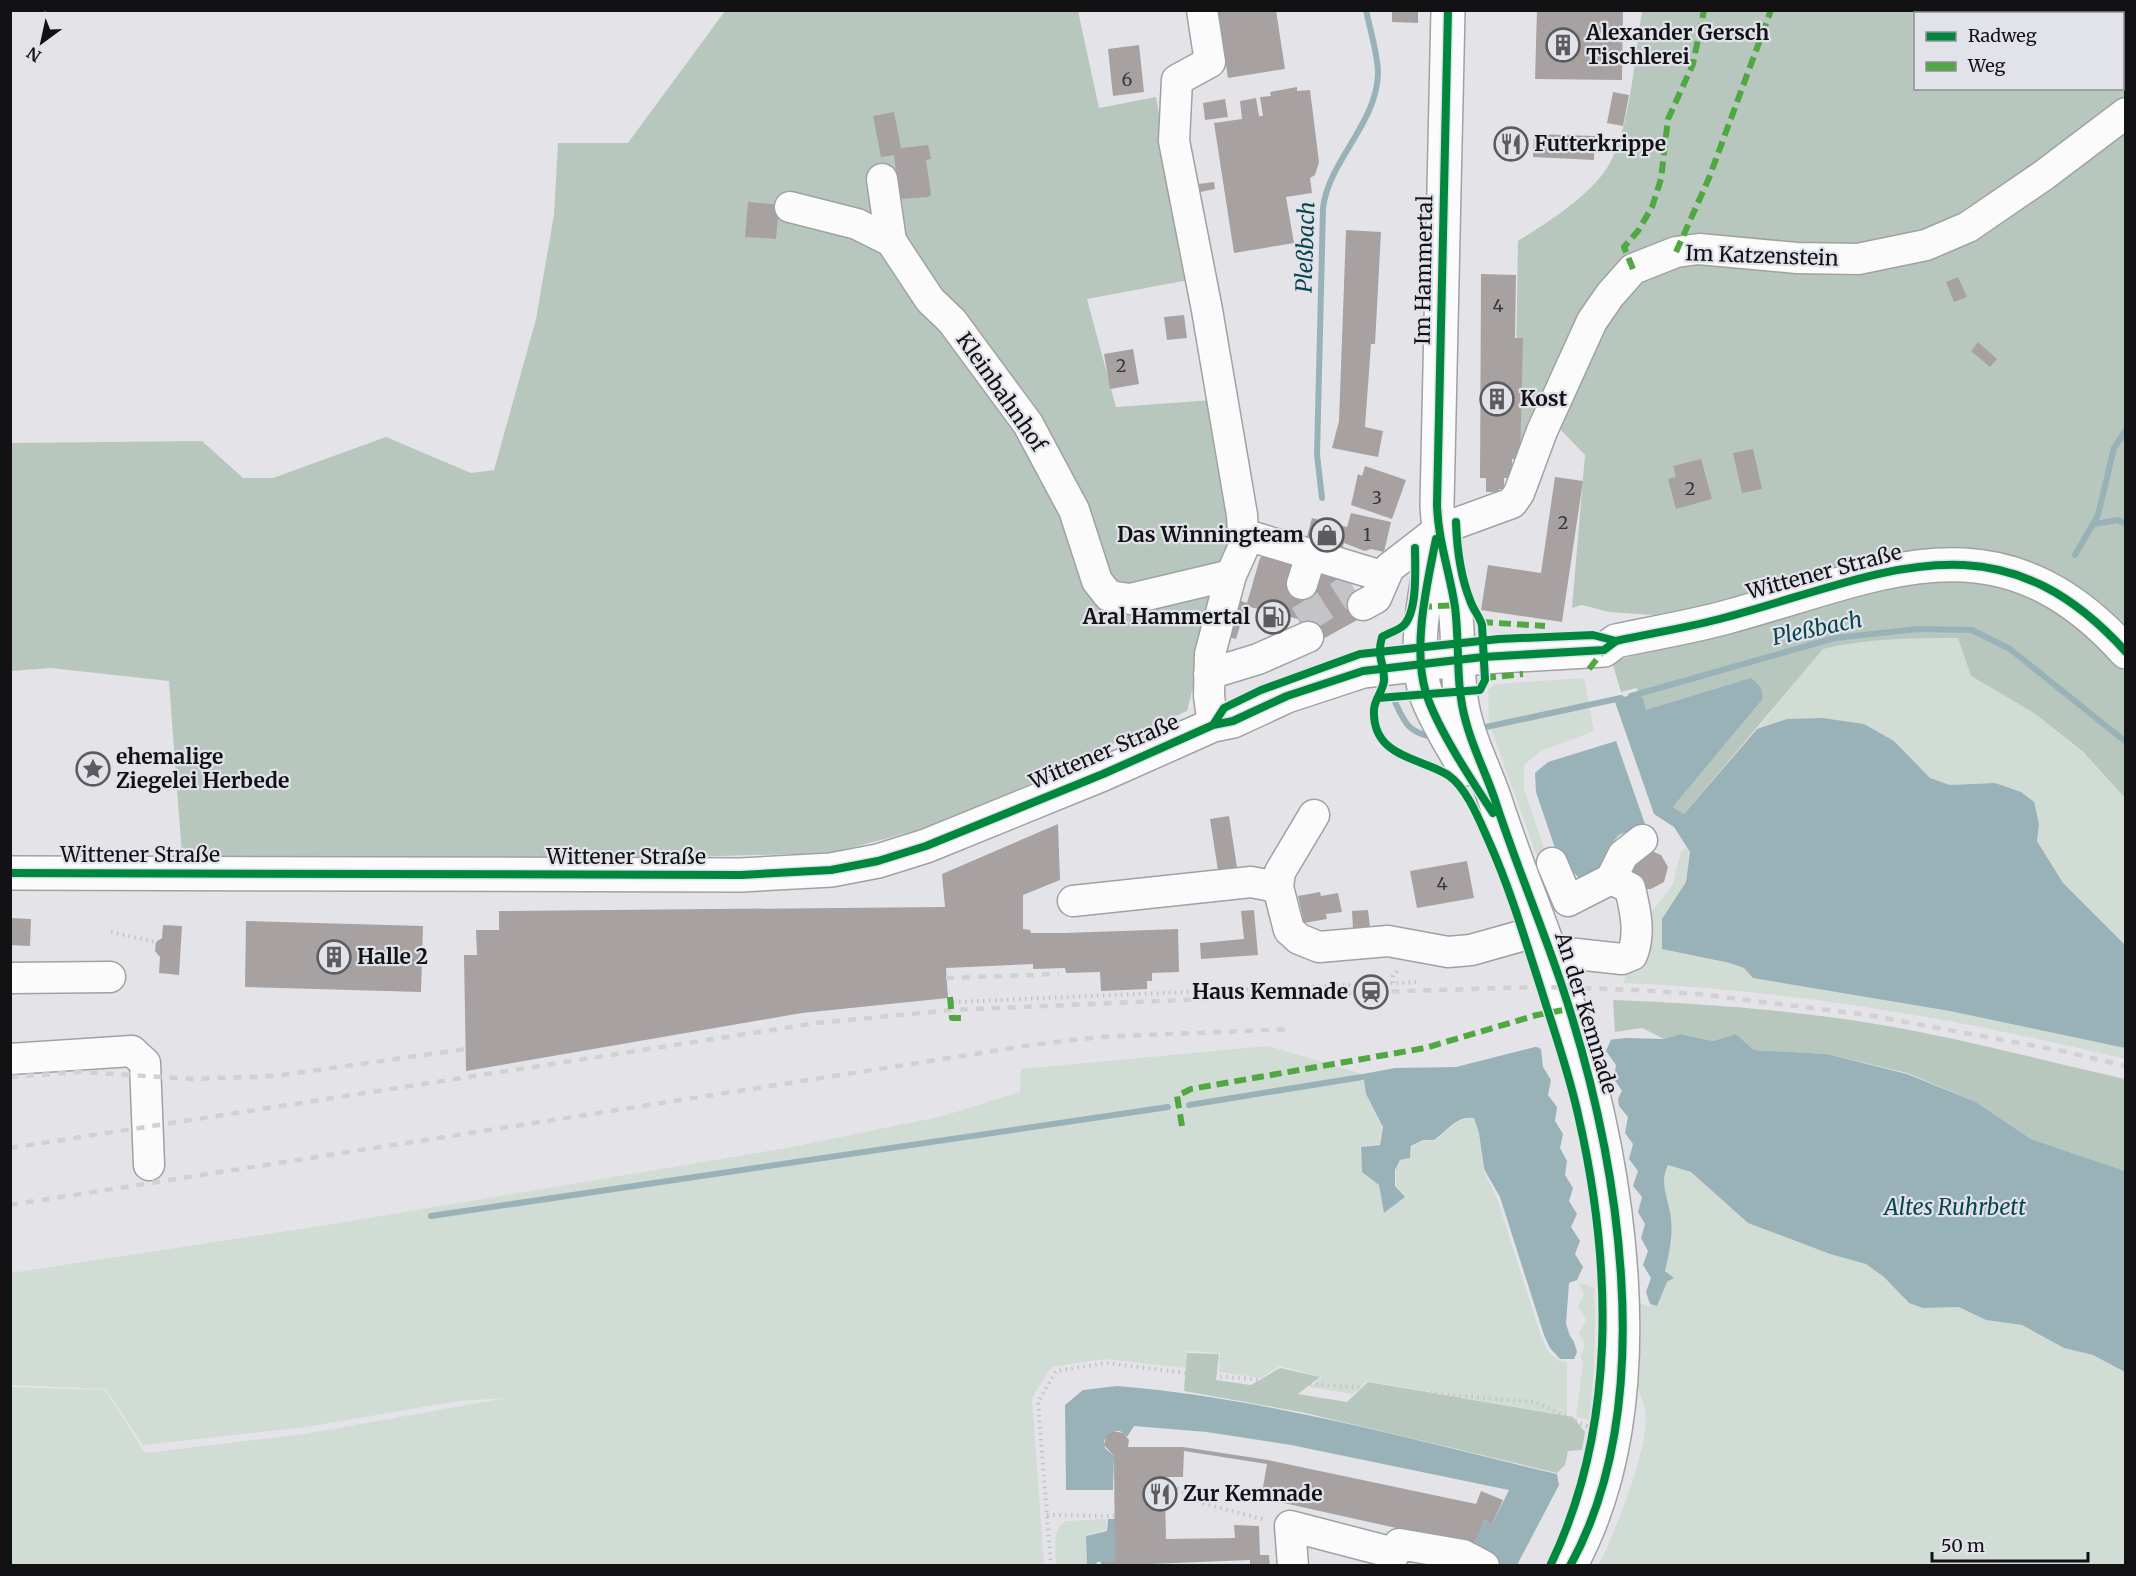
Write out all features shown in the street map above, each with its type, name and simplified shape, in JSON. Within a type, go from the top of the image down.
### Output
[{"type":"main road","name":"Im Hammertal","points":[[1421,656],[1426,586],[1438,530],[1448,10]]},
{"type":"main road","name":"Im Hammertal","points":[[1438,530],[1455,605],[1458,651]]},
{"type":"main road","name":"Wittener Straße","points":[[10,873],[741,875],[831,870],[878,861],[926,846],[1103,774],[1213,725],[1233,721],[1287,696],[1363,671],[1421,656],[1458,651],[1604,650],[1616,641],[1725,618],[1851,580],[1916,565],[1980,566],[2015,574],[2070,600],[2108,632],[2126,652]]},
{"type":"main road","name":"An der Kemnade","points":[[1458,651],[1461,702],[1466,724],[1546,940],[1578,1041],[1598,1113],[1617,1223],[1623,1299],[1620,1374],[1613,1435],[1605,1475],[1594,1512],[1570,1566]]},
{"type":"main road","name":"An der Kemnade","points":[[1421,656],[1426,694],[1471,779],[1503,828]]},
{"type":"street","points":[[1202,10],[1210,62],[1177,81],[1174,141],[1207,310],[1244,546],[1231,575],[1210,654],[1209,696],[1213,725]]},
{"type":"street","name":"Im Katzenstein","points":[[1311,555],[1373,582],[1438,530],[1512,503],[1519,493],[1542,431],[1592,321],[1610,295],[1633,269],[1677,252],[1699,249],[1797,258],[1858,259],[1926,245],[1968,227],[2044,175],[2126,113]]},
{"type":"street","name":"Kleinbahnhof","points":[[882,179],[891,241],[930,300],[952,321],[1028,424],[1074,510],[1097,581],[1109,596],[1130,598],[1231,575]]},
{"type":"street","points":[[790,207],[857,224],[891,241]]},
{"type":"street","points":[[1243,534],[1311,555],[1302,584]]},
{"type":"street","points":[[1209,674],[1293,631]]},
{"type":"street","points":[[1073,901],[1251,882],[1278,887],[1280,872],[1314,815]]},
{"type":"street","points":[[1552,862],[1568,901],[1611,879],[1623,855],[1642,840]]},
{"type":"street","points":[[1546,940],[1569,951],[1622,958],[1632,955],[1636,944],[1635,909],[1630,888],[1611,879]]},
{"type":"street","name":"An der Kemnade","points":[[1278,887],[1289,930],[1299,939],[1319,948],[1388,941],[1448,952],[1546,940]]},
{"type":"street","points":[[10,978],[110,977]]},
{"type":"street","points":[[10,1059],[132,1052],[145,1063],[149,1165]]},
{"type":"street","points":[[1293,1566],[1290,1526],[1391,1559],[1399,1544],[1474,1560]]},
{"type":"path","points":[[111,932],[156,942]]},
{"type":"path","points":[[954,1000],[1419,982]]},
{"type":"path","points":[[1051,1566],[1038,1402],[1056,1371],[1106,1363],[1202,1375],[1535,1402],[1593,1429]]},
{"type":"path","points":[[1172,1485],[1201,1503],[1290,1526]]},
{"type":"path","points":[[1047,1515],[1115,1516]]},
{"type":"shaded area","points":[[725,11],[1078,11],[1099,108],[1156,97],[1189,280],[1087,299],[1116,407],[1213,400],[1236,536],[1226,557],[1187,711],[1096,751],[1008,795],[918,830],[832,853],[649,858],[182,856],[169,681],[51,668],[11,671],[11,443],[202,441],[243,478],[273,478],[386,437],[471,473],[494,470],[536,319],[554,215],[558,143],[628,143]]},
{"type":"shaded area","points":[[1642,11],[2125,11],[2125,634],[2008,563],[1705,611],[1653,615],[1609,612],[1582,605],[1572,608],[1585,455],[1552,421],[1514,484],[1518,241],[1554,218],[1578,199],[1607,168],[1621,134],[1634,70]]},
{"type":"shaded area","points":[[1920,577],[1976,581],[2019,592],[2058,613],[2077,627],[2125,672],[2125,798],[2082,751],[2034,713],[1971,676],[1958,638],[1924,638],[1890,639],[1823,649],[1684,814],[1673,807],[1762,700],[1663,706],[1646,710],[1643,697],[1636,688],[1621,692],[1612,662],[1771,613]]},
{"type":"shaded area","points":[[1889,638],[1958,638],[1971,676],[2034,713],[2082,752],[2125,798],[2125,945],[2063,883],[2037,841],[2039,824],[1995,783],[1950,785],[1930,778],[1894,741],[1864,724],[1823,718],[1787,719],[1757,729],[1823,648],[1849,642]]},
{"type":"shaded area","points":[[1584,678],[1594,731],[1541,751],[1524,765],[1524,789],[1563,904],[1555,907],[1489,723],[1488,690],[1495,684]]},
{"type":"shaded area","points":[[1685,848],[1690,852],[1686,882],[1662,919],[1663,949],[1730,963],[1744,968],[1754,978],[1941,1009],[2079,1037],[2125,1048],[2125,1059],[2001,1031],[1876,1009],[1750,992],[1623,983],[1646,919],[1672,886],[1681,852]]},
{"type":"shaded area","points":[[1613,1000],[1736,1007],[1859,1021],[1962,1041],[2125,1079],[2125,1171],[2031,1139],[1976,1102],[1907,1073],[1827,1054],[1754,1050],[1736,1034],[1713,1041],[1682,1034],[1664,1039],[1642,1028],[1615,1032]]},
{"type":"shaded area","points":[[1612,1037],[1607,1044],[1647,1299],[1657,1305],[1667,1282],[1674,1279],[1665,1271],[1672,1241],[1662,1176],[1668,1165],[1691,1172],[1748,1223],[1830,1254],[1866,1264],[1884,1277],[1909,1303],[1923,1308],[1959,1307],[1986,1320],[2022,1325],[2064,1348],[2093,1355],[2125,1372],[2125,1565],[1599,1565],[1630,1489],[1645,1426],[1645,1411],[1633,1376],[1590,1039]]},
{"type":"shaded area","points":[[1551,1044],[1579,1165],[1590,1232],[1595,1340],[1589,1420],[1576,1417],[1583,1363],[1580,1357],[1585,1345],[1579,1333],[1586,1320],[1578,1307],[1584,1294],[1577,1280],[1581,1274],[1541,1050],[1535,1046]]},
{"type":"shaded area","points":[[1268,1046],[1363,1074],[1366,1094],[1382,1126],[1380,1144],[1360,1147],[1362,1172],[1379,1185],[1384,1213],[1405,1197],[1396,1185],[1396,1169],[1400,1161],[1410,1158],[1412,1147],[1423,1140],[1434,1141],[1457,1122],[1474,1118],[1479,1133],[1483,1169],[1497,1198],[1541,1336],[1547,1350],[1559,1361],[1567,1362],[1567,1416],[1367,1381],[1353,1394],[1310,1387],[1321,1377],[1280,1366],[1261,1378],[1219,1372],[1220,1353],[1187,1351],[1186,1368],[1105,1359],[1051,1367],[1032,1398],[1044,1565],[11,1566],[11,1387],[105,1390],[145,1453],[305,1434],[506,1398],[458,1401],[306,1427],[143,1445],[106,1389],[11,1385],[11,1273],[333,1224],[792,1147],[943,1116],[1020,1092],[1021,1069]]},
{"type":"shaded area","points":[[1187,1353],[1219,1354],[1216,1380],[1251,1385],[1280,1368],[1320,1377],[1298,1394],[1347,1402],[1368,1382],[1573,1417],[1585,1432],[1582,1450],[1568,1451],[1565,1465],[1557,1473],[1301,1412],[1184,1391]]},
{"type":"shaded area","points":[[1106,1519],[1106,1530],[1086,1535],[1087,1565],[1056,1565],[1055,1540],[1061,1525],[1066,1521]]},
{"type":"water","points":[[1751,678],[1760,688],[1762,700],[1673,807],[1684,814],[1757,729],[1787,719],[1823,718],[1864,724],[1894,741],[1930,778],[1950,785],[1995,783],[2021,792],[2034,802],[2039,824],[2037,841],[2063,883],[2125,945],[2125,1048],[1950,1011],[1753,978],[1744,968],[1730,963],[1662,949],[1662,919],[1686,882],[1690,852],[1674,827],[1654,814],[1614,699],[1637,694],[1643,697],[1646,710]]},
{"type":"water","points":[[1616,741],[1645,824],[1619,835],[1609,846],[1598,869],[1584,883],[1558,857],[1536,792],[1535,773],[1548,762]]},
{"type":"water","name":"Altes Ruhrbett","points":[[1681,1034],[1713,1041],[1736,1034],[1754,1050],[1827,1054],[1907,1074],[1976,1102],[2031,1139],[2125,1171],[2125,1372],[2093,1355],[2064,1348],[2022,1325],[1986,1320],[1959,1307],[1923,1308],[1909,1303],[1884,1277],[1866,1264],[1830,1254],[1748,1223],[1691,1172],[1668,1165],[1664,1185],[1670,1213],[1671,1233],[1665,1271],[1674,1278],[1667,1282],[1657,1306],[1577,1280],[1569,1283],[1566,1324],[1577,1352],[1574,1359],[1560,1359],[1550,1348],[1544,1335],[1500,1197],[1484,1169],[1479,1133],[1474,1118],[1462,1119],[1434,1140],[1423,1140],[1411,1146],[1410,1158],[1400,1160],[1395,1170],[1395,1186],[1405,1197],[1384,1213],[1379,1185],[1362,1172],[1361,1147],[1380,1145],[1383,1127],[1366,1094],[1363,1074],[1395,1068],[1456,1067],[1535,1047],[1627,1038],[1664,1039]]},
{"type":"water","points":[[1117,1386],[1228,1400],[1393,1434],[1557,1474],[1559,1485],[1517,1565],[1461,1565],[1484,1520],[1492,1524],[1509,1490],[1291,1445],[1207,1432],[1134,1426],[1127,1437],[1120,1431],[1113,1431],[1104,1440],[1105,1448],[1114,1456],[1113,1490],[1066,1490],[1065,1405],[1083,1390]]},
{"type":"water","points":[[1108,1519],[1115,1519],[1115,1562],[1097,1562],[1096,1565],[1087,1565],[1086,1536],[1107,1531]]},
{"type":"pier","points":[[1612,1037],[1606,1051],[1616,1065],[1614,1079],[1622,1091],[1618,1099],[1619,1106],[1628,1117],[1625,1133],[1633,1144],[1629,1159],[1638,1171],[1633,1186],[1642,1197],[1638,1212],[1645,1224],[1641,1238],[1648,1251],[1643,1265],[1651,1278],[1646,1292],[1651,1307],[1577,1280],[1583,1267],[1575,1254],[1580,1241],[1571,1227],[1577,1214],[1569,1201],[1573,1188],[1565,1175],[1567,1161],[1560,1148],[1563,1134],[1555,1121],[1557,1107],[1548,1095],[1551,1080],[1543,1067],[1541,1049],[1535,1046]]},
{"type":"building","points":[[1218,10],[1276,10],[1285,69],[1228,78]]},
{"type":"building","points":[[1392,10],[1418,10],[1418,23],[1392,22]]},
{"type":"building","name":"Alexander Gersch Tischlerei","points":[[1537,10],[1623,10],[1622,80],[1535,79]]},
{"type":"building","points":[[1139,45],[1144,92],[1113,96],[1108,49]]},
{"type":"building","points":[[1297,87],[1297,91],[1310,90],[1319,162],[1315,175],[1310,178],[1312,193],[1286,197],[1294,243],[1234,253],[1214,123],[1242,119],[1240,101],[1256,98],[1259,116],[1263,116],[1260,97],[1271,96],[1270,92]]},
{"type":"building","points":[[1613,92],[1629,95],[1623,126],[1607,123]]},
{"type":"building","points":[[1225,99],[1228,117],[1205,120],[1203,103]]},
{"type":"building","points":[[894,112],[901,148],[928,145],[931,159],[926,160],[931,194],[928,197],[899,199],[894,155],[881,157],[873,116]]},
{"type":"building","name":"Futterkrippe","points":[[1506,133],[1526,134],[1526,153],[1499,150],[1497,139]]},
{"type":"building","points":[[1534,134],[1595,136],[1594,160],[1533,157]]},
{"type":"building","points":[[1214,182],[1215,189],[1200,192],[1199,184]]},
{"type":"building","points":[[748,202],[779,205],[776,239],[745,237]]},
{"type":"building","points":[[1346,230],[1381,232],[1375,344],[1371,344],[1365,427],[1383,431],[1378,457],[1332,448],[1339,421]]},
{"type":"building","points":[[1481,274],[1516,275],[1515,338],[1523,338],[1520,459],[1512,459],[1512,478],[1504,478],[1504,489],[1499,489],[1499,492],[1486,492],[1486,478],[1480,478]]},
{"type":"building","points":[[1958,277],[1967,297],[1954,302],[1946,282]]},
{"type":"building","points":[[1184,315],[1187,338],[1167,340],[1164,317]]},
{"type":"building","points":[[1978,342],[1997,359],[1990,367],[1971,351]]},
{"type":"building","points":[[1133,349],[1139,384],[1110,389],[1104,354]]},
{"type":"building","points":[[1753,449],[1762,489],[1742,493],[1733,453]]},
{"type":"building","points":[[1701,459],[1712,499],[1676,509],[1668,479],[1676,477],[1673,466]]},
{"type":"building","points":[[1365,466],[1406,480],[1392,519],[1351,505],[1358,474],[1362,476]]},
{"type":"building","points":[[1555,477],[1583,481],[1562,622],[1481,610],[1488,565],[1541,573]]},
{"type":"building","points":[[1351,513],[1391,522],[1384,552],[1371,549],[1365,551],[1344,543],[1341,553],[1305,544],[1312,518],[1347,527]]},
{"type":"building","points":[[1275,550],[1298,557],[1310,580],[1342,568],[1368,614],[1312,645],[1298,619],[1246,606],[1236,639],[1221,635],[1232,598],[1247,603],[1260,558]]},
{"type":"building","points":[[1229,816],[1238,874],[1219,877],[1210,819]]},
{"type":"building","points":[[1058,824],[1060,880],[1023,895],[1023,929],[1030,930],[1031,933],[1064,933],[1178,929],[1179,972],[1152,973],[1152,981],[1147,981],[1147,989],[1101,991],[1100,972],[1066,973],[1065,968],[1033,969],[1033,964],[946,968],[948,998],[802,1013],[466,1071],[464,955],[477,955],[476,930],[499,930],[499,911],[945,907],[942,874]]},
{"type":"building","points":[[1647,849],[1661,855],[1668,867],[1664,882],[1651,889],[1644,889],[1627,868]]},
{"type":"building","points":[[1467,861],[1474,898],[1417,908],[1410,871]]},
{"type":"building","points":[[1320,892],[1321,896],[1338,893],[1342,912],[1326,914],[1327,919],[1304,923],[1298,896]]},
{"type":"building","points":[[1254,910],[1258,955],[1201,959],[1200,943],[1244,939],[1241,911]]},
{"type":"building","points":[[1368,910],[1370,927],[1353,929],[1352,911]]},
{"type":"building","points":[[10,918],[31,919],[30,946],[10,945]]},
{"type":"building","name":"Halle 2","points":[[246,921],[423,926],[421,992],[245,987]]},
{"type":"building","points":[[163,925],[182,926],[179,975],[159,973],[160,957],[155,951],[156,942],[162,938]]},
{"type":"building","points":[[1113,1431],[1123,1433],[1129,1440],[1128,1447],[1183,1447],[1268,1460],[1476,1504],[1481,1491],[1503,1500],[1492,1524],[1484,1520],[1473,1545],[1261,1498],[1267,1464],[1184,1451],[1183,1477],[1165,1477],[1172,1485],[1165,1493],[1166,1539],[1235,1538],[1234,1525],[1259,1526],[1260,1555],[1269,1555],[1270,1566],[1250,1566],[1250,1560],[1101,1566],[1101,1562],[1115,1562],[1114,1456],[1104,1445],[1106,1436]]},
{"type":"waterway","name":"Pleßbach","points":[[1322,498],[1317,455],[1323,208],[1334,174],[1361,126],[1375,92],[1378,66],[1366,10]]},
{"type":"waterway","points":[[2075,555],[2098,515],[2114,448],[2126,430]]},
{"type":"waterway","points":[[2094,524],[2118,520],[2126,524]]},
{"type":"waterway","name":"Pleßbach","points":[[1631,696],[1835,638],[1918,629],[1972,630],[2010,649],[2126,742]]},
{"type":"waterway","name":"Pleßbach","points":[[1486,727],[1621,698]]},
{"type":"waterway","name":"Pleßbach","points":[[1395,702],[1408,726],[1432,737]]},
{"type":"waterway","points":[[1189,1105],[1362,1077]]},
{"type":"waterway","points":[[431,1216],[1168,1107]]},
{"type":"tunnel","points":[[1300,621],[1353,587]]},
{"type":"railway","points":[[946,978],[1059,974]]},
{"type":"railway","points":[[10,1148],[817,1023],[951,1010],[1371,992],[1540,987],[1699,994],[1868,1015],[2062,1051],[2126,1066]]},
{"type":"railway","points":[[10,1205],[1032,1045],[1099,1037],[1293,1029]]},
{"type":"railway","points":[[10,1077],[80,1072],[192,1079],[275,1076],[466,1049]]},
{"type":"marked path","points":[[1633,269],[1624,247],[1638,231],[1652,207],[1661,179],[1668,119],[1693,64],[1704,10]]},
{"type":"marked path","points":[[1676,252],[1709,178],[1771,10]]},
{"type":"marked path","points":[[1420,607],[1459,605]]},
{"type":"marked path","points":[[1481,622],[1545,626]]},
{"type":"marked path","points":[[1589,669],[1604,650]]},
{"type":"marked path","points":[[1484,678],[1523,674]]},
{"type":"marked path","points":[[950,997],[952,1018],[962,1018],[962,1022]]},
{"type":"marked path","points":[[1182,1126],[1177,1096],[1191,1089],[1425,1048],[1537,1015],[1569,1009]]},
{"type":"cycle path","points":[[1448,10],[1437,505],[1455,607],[1460,694],[1469,732],[1554,962],[1582,1053],[1600,1125],[1613,1200],[1621,1278],[1622,1355],[1615,1430],[1598,1501],[1570,1566]]},
{"type":"cycle path","points":[[1378,698],[1480,690],[1485,680],[1482,625],[1471,604],[1461,571],[1456,522]]},
{"type":"cycle path","points":[[1436,539],[1422,616],[1420,656],[1422,675],[1426,693],[1438,722],[1493,813]]},
{"type":"cycle path","points":[[1415,548],[1415,588],[1412,609],[1404,625],[1382,637],[1380,644],[1384,681],[1374,706],[1375,726],[1381,737],[1399,753],[1436,769],[1455,781],[1473,806],[1490,844],[1518,917],[1571,1087],[1590,1174],[1598,1231],[1602,1288],[1602,1346],[1597,1402],[1587,1458],[1572,1513],[1550,1566]]},
{"type":"cycle path","points":[[10,873],[741,875],[831,870],[878,861],[926,846],[1103,774],[1213,725],[1233,721],[1287,696],[1363,671],[1483,657],[1604,650],[1616,641],[1713,621],[1887,572],[1936,565],[1984,567],[2031,580],[2078,608],[2126,652]]},
{"type":"cycle path","points":[[1213,725],[1224,708],[1261,690],[1360,654],[1499,639],[1593,635],[1616,641]]},
{"type":"place","name":"Alexander Gersch Tischlerei","points":[[1563,45]]},
{"type":"place","name":"Futterkrippe","points":[[1511,144]]},
{"type":"place","name":"Kost","points":[[1497,399]]},
{"type":"place","name":"Das Winningteam","points":[[1327,535]]},
{"type":"place","name":"Aral Hammertal","points":[[1273,617]]},
{"type":"place","name":"ehemalige Ziegelei Herbede","points":[[93,769]]},
{"type":"place","name":"Halle 2","points":[[334,957]]},
{"type":"place","name":"Haus Kemnade","points":[[1371,992]]},
{"type":"place","name":"Zur Kemnade","points":[[1160,1494]]}]
